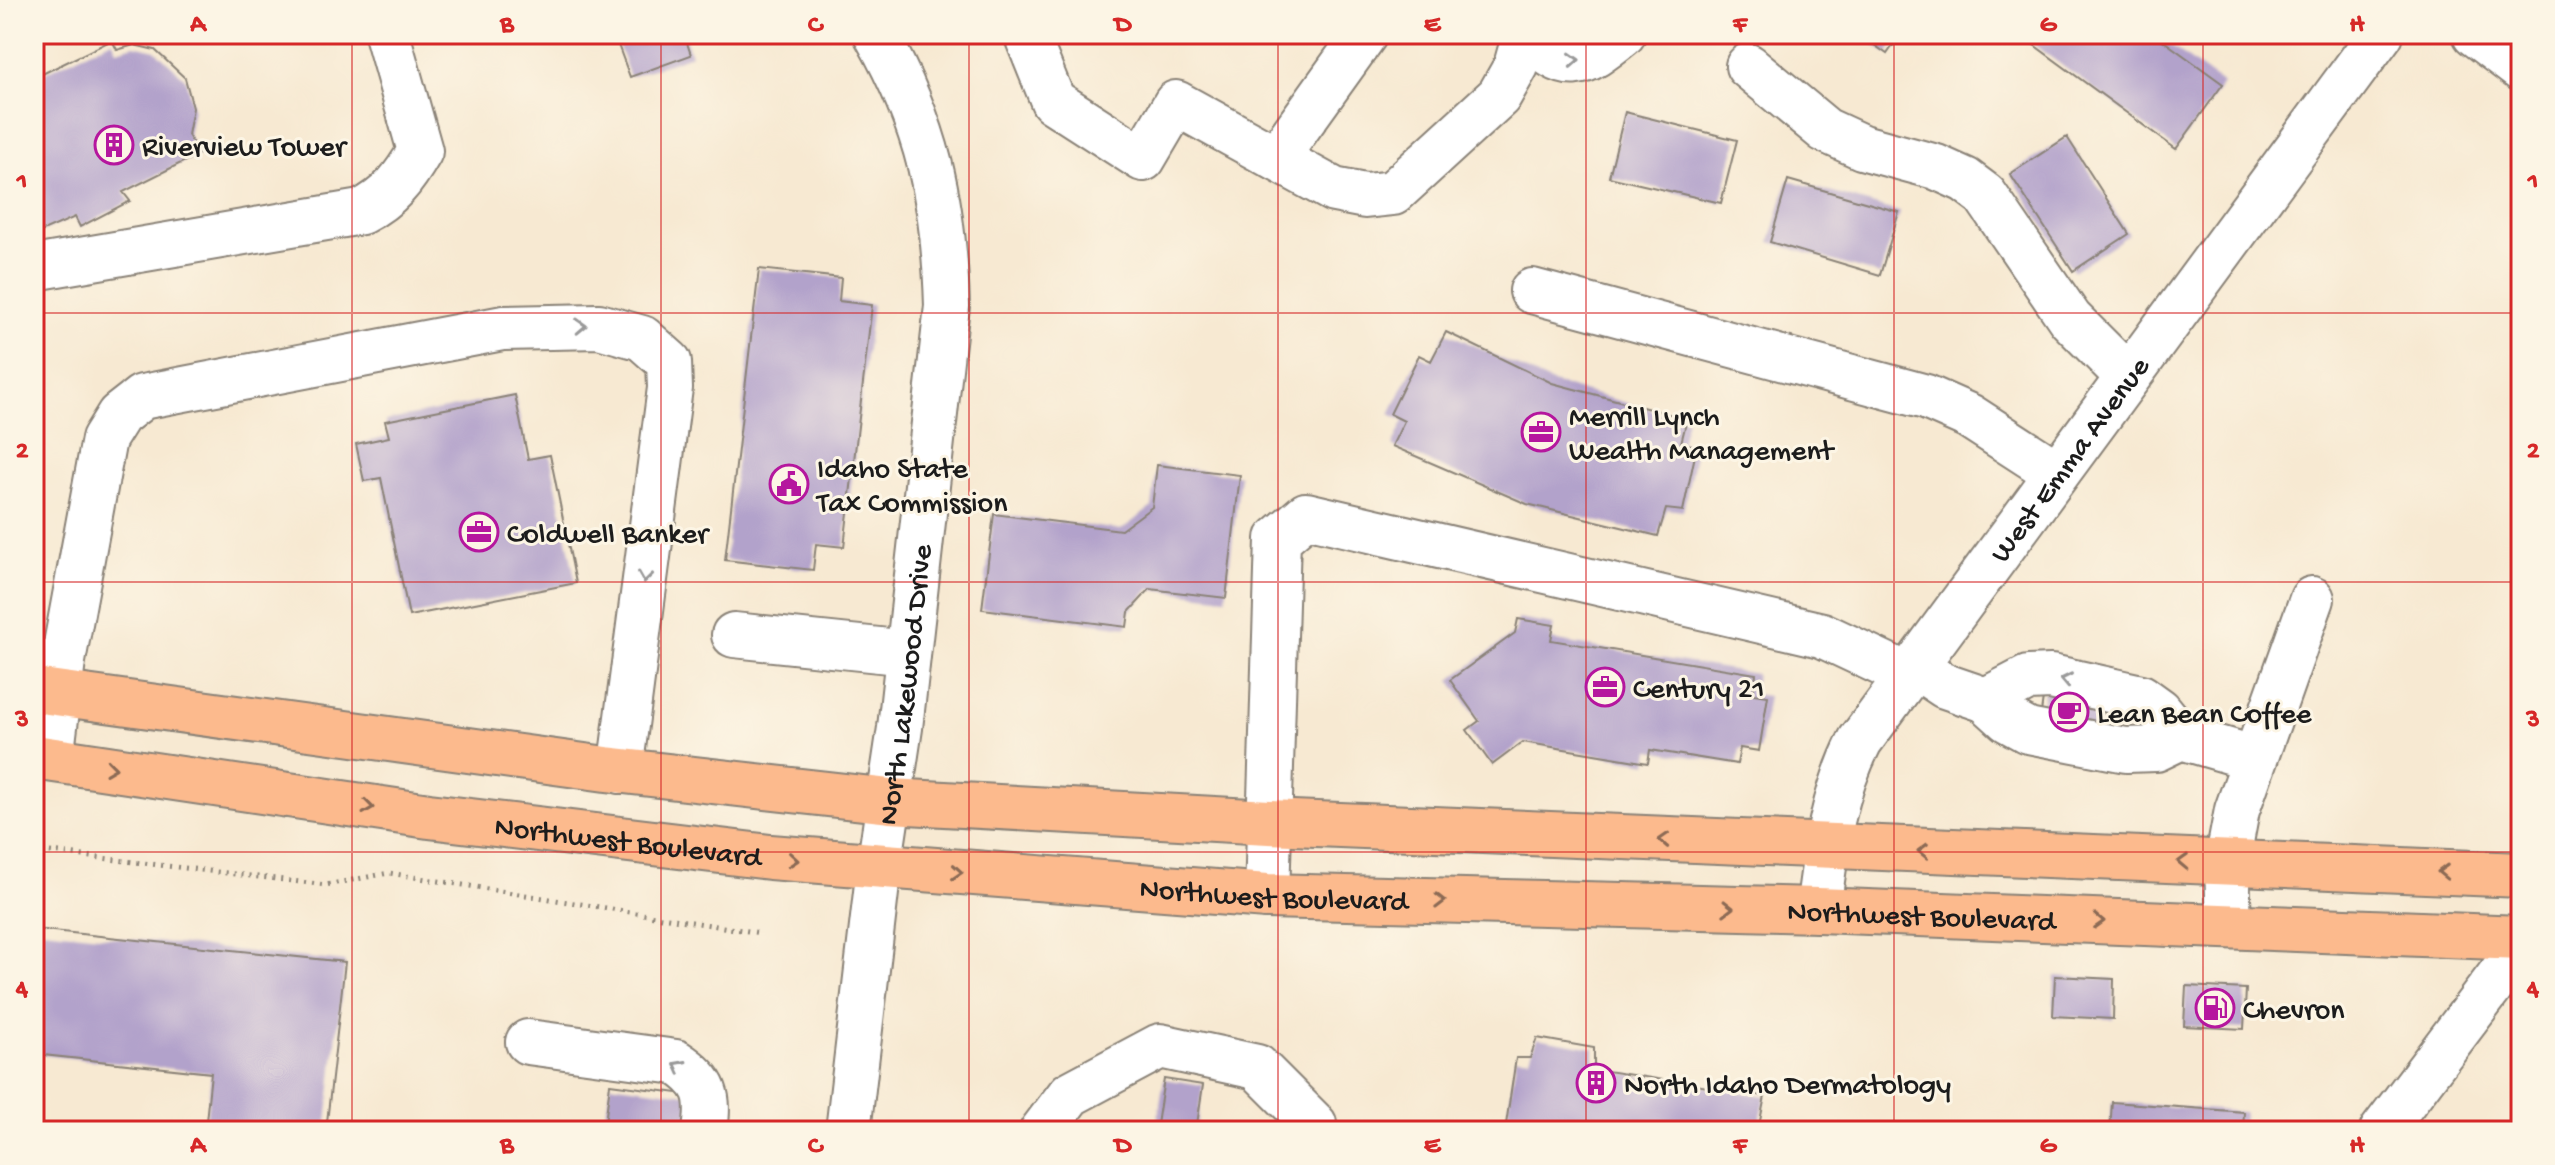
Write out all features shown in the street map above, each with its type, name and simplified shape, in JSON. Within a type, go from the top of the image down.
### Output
[{"type":"main road","name":"Northwest Boulevard","points":[[47,692],[620,771],[890,801],[1269,822],[2521,875]]},
{"type":"main road","name":"Northwest Boulevard","points":[[43,758],[429,816],[879,867],[1267,896],[1818,910],[2521,938]]},
{"type":"street","points":[[34,268],[361,212],[381,202],[402,182],[420,151],[387,34]]},
{"type":"street","name":"North Lakewood Drive","points":[[848,1131],[908,653],[947,306],[945,236],[926,144],[908,95],[876,34]]},
{"type":"street","points":[[1026,34],[1053,101],[1143,159],[1176,103],[1334,190],[1365,196],[1393,193],[1499,96],[1516,66],[1526,34],[1553,60],[1577,63],[1597,55],[1623,34]]},
{"type":"street","points":[[1276,158],[1365,34]]},
{"type":"street","name":"West Emma Avenue","points":[[1818,910],[1826,847],[1842,776],[1860,741],[2381,34]]},
{"type":"street","points":[[2475,34],[2521,69]]},
{"type":"street","points":[[1748,66],[1825,130],[1862,147],[1936,167],[1965,180],[1985,195],[2070,319],[2127,376]]},
{"type":"street","points":[[1532,291],[1926,397],[1969,416],[2057,473]]},
{"type":"street","points":[[43,758],[47,692],[63,661],[104,439],[119,415],[142,397],[503,328],[599,326],[642,338],[669,362],[670,388],[620,771]]},
{"type":"street","points":[[1267,896],[1278,539],[1306,515],[1822,635],[1986,700],[2008,720],[2028,731],[2126,750],[2156,749],[2181,737]]},
{"type":"street","points":[[2229,926],[2227,863],[2237,810],[2312,599]]},
{"type":"street","points":[[734,635],[908,653]]},
{"type":"street","points":[[1986,700],[2028,678],[2051,677],[2141,697],[2159,710],[2181,737],[2253,758]]},
{"type":"street","points":[[2382,1131],[2521,947]]},
{"type":"street","points":[[528,1042],[676,1062],[690,1071],[705,1092],[709,1104],[705,1131]]},
{"type":"street","points":[[1042,1131],[1070,1094],[1160,1046],[1257,1067],[1314,1124],[1313,1131]]},
{"type":"path","points":[[34,850],[326,885],[389,873],[760,933]]},
{"type":"building","points":[[614,34],[684,34],[691,55],[630,77]]},
{"type":"building","points":[[1859,34],[1901,34],[1887,54]]},
{"type":"building","points":[[2019,34],[2154,34],[2223,84],[2176,149]]},
{"type":"building","name":"Riverview Tower","points":[[112,40],[117,50],[134,45],[155,50],[185,78],[193,108],[188,135],[199,154],[123,192],[130,201],[80,227],[75,217],[34,235],[34,78]]},
{"type":"building","points":[[1625,112],[1737,140],[1721,203],[1609,177]]},
{"type":"building","points":[[2067,137],[2129,234],[2073,271],[2010,174]]},
{"type":"building","points":[[1788,180],[1899,212],[1880,275],[1770,242]]},
{"type":"building","points":[[759,269],[841,278],[839,301],[872,305],[844,547],[816,544],[813,570],[725,560]]},
{"type":"building","name":"Merrill Lynch Wealth Management","points":[[1446,332],[1552,383],[1687,419],[1681,443],[1697,446],[1683,511],[1666,509],[1658,536],[1527,504],[1392,446],[1404,421],[1390,414],[1419,355],[1431,361]]},
{"type":"building","name":"Coldwell Banker","points":[[515,395],[528,459],[550,455],[576,583],[409,616],[381,478],[364,481],[356,444],[389,437],[385,421]]},
{"type":"building","points":[[1157,465],[1240,475],[1226,598],[1150,589],[1129,612],[1127,627],[982,609],[994,514],[1121,530],[1152,507]]},
{"type":"building","name":"Century 21","points":[[1518,619],[1554,625],[1551,640],[1756,674],[1753,694],[1768,696],[1759,751],[1740,748],[1737,764],[1650,750],[1648,763],[1523,742],[1492,765],[1467,730],[1479,721],[1450,680],[1515,633]]},
{"type":"building","name":"Lean Bean Coffee","points":[[2044,691],[2099,698],[2095,734],[2039,727]]},
{"type":"building","points":[[34,929],[345,962],[326,1131],[205,1131],[211,1073],[34,1054]]},
{"type":"building","points":[[2055,976],[2114,979],[2113,1019],[2053,1016]]},
{"type":"building","name":"Chevron","points":[[2186,986],[2246,989],[2244,1029],[2184,1026]]},
{"type":"building","name":"North Idaho Dermatology","points":[[1537,1038],[1594,1048],[1594,1069],[1765,1096],[1758,1131],[1505,1131],[1516,1058],[1530,1058]]},
{"type":"building","points":[[1164,1079],[1203,1085],[1196,1131],[1156,1131]]},
{"type":"building","points":[[610,1084],[693,1095],[688,1131],[604,1131]]},
{"type":"building","points":[[2112,1102],[2244,1112],[2243,1131],[2110,1131]]},
{"type":"building","points":[[1084,1123],[1129,1129],[1129,1131],[1082,1131]]},
{"type":"place","name":"Riverview Tower","points":[[114,145]]},
{"type":"place","name":"Merrill Lynch Wealth Management","points":[[1541,432]]},
{"type":"place","name":"Idaho State Tax Commission","points":[[789,484]]},
{"type":"place","name":"Coldwell Banker","points":[[479,532]]},
{"type":"place","name":"Century 21","points":[[1605,687]]},
{"type":"place","name":"Lean Bean Coffee","points":[[2069,712]]},
{"type":"place","name":"Chevron","points":[[2215,1008]]},
{"type":"place","name":"North Idaho Dermatology","points":[[1596,1083]]}]
